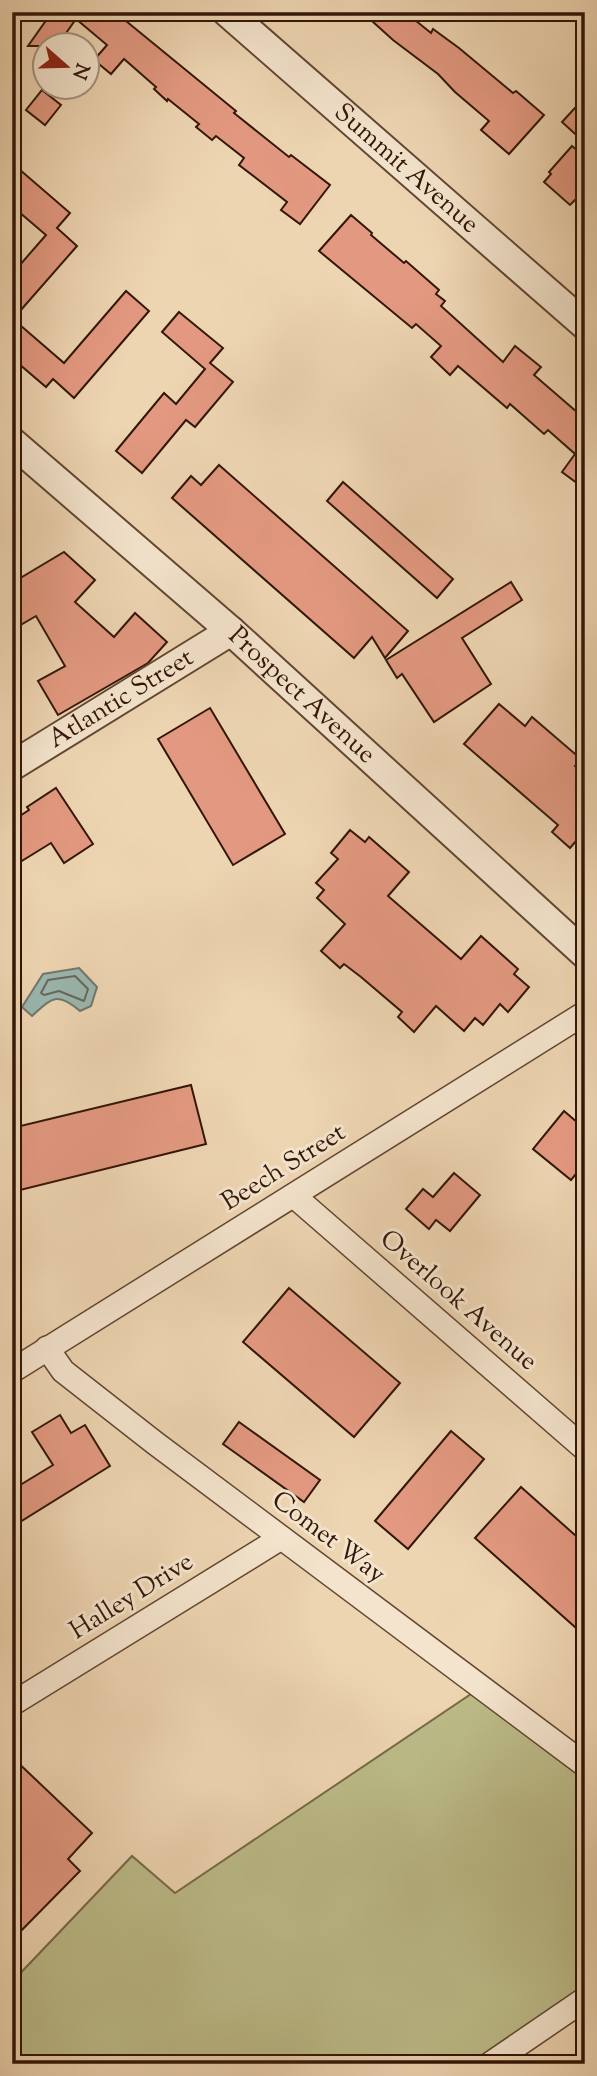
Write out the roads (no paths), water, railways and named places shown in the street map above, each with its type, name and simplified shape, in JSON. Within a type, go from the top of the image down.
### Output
[{"type":"street","name":"Summit Avenue","points":[[227,12],[585,325]]},
{"type":"street","name":"Prospect Avenue","points":[[12,442],[230,631],[585,954]]},
{"type":"street","name":"Atlantic Street","points":[[12,766],[230,631]]},
{"type":"street","name":"Beech Street","points":[[12,1371],[585,1013]]},
{"type":"street","name":"Overlook Avenue","points":[[294,1196],[585,1449]]},
{"type":"street","name":"Comet Way","points":[[47,1349],[63,1371],[585,1765]]},
{"type":"street","name":"Halley Drive","points":[[12,1704],[281,1538]]},
{"type":"street","points":[[490,2064],[585,1999]]},
{"type":"water","points":[[79,968],[97,987],[91,1006],[80,1011],[66,1001],[55,999],[32,1016],[22,1007],[43,974]]}]
